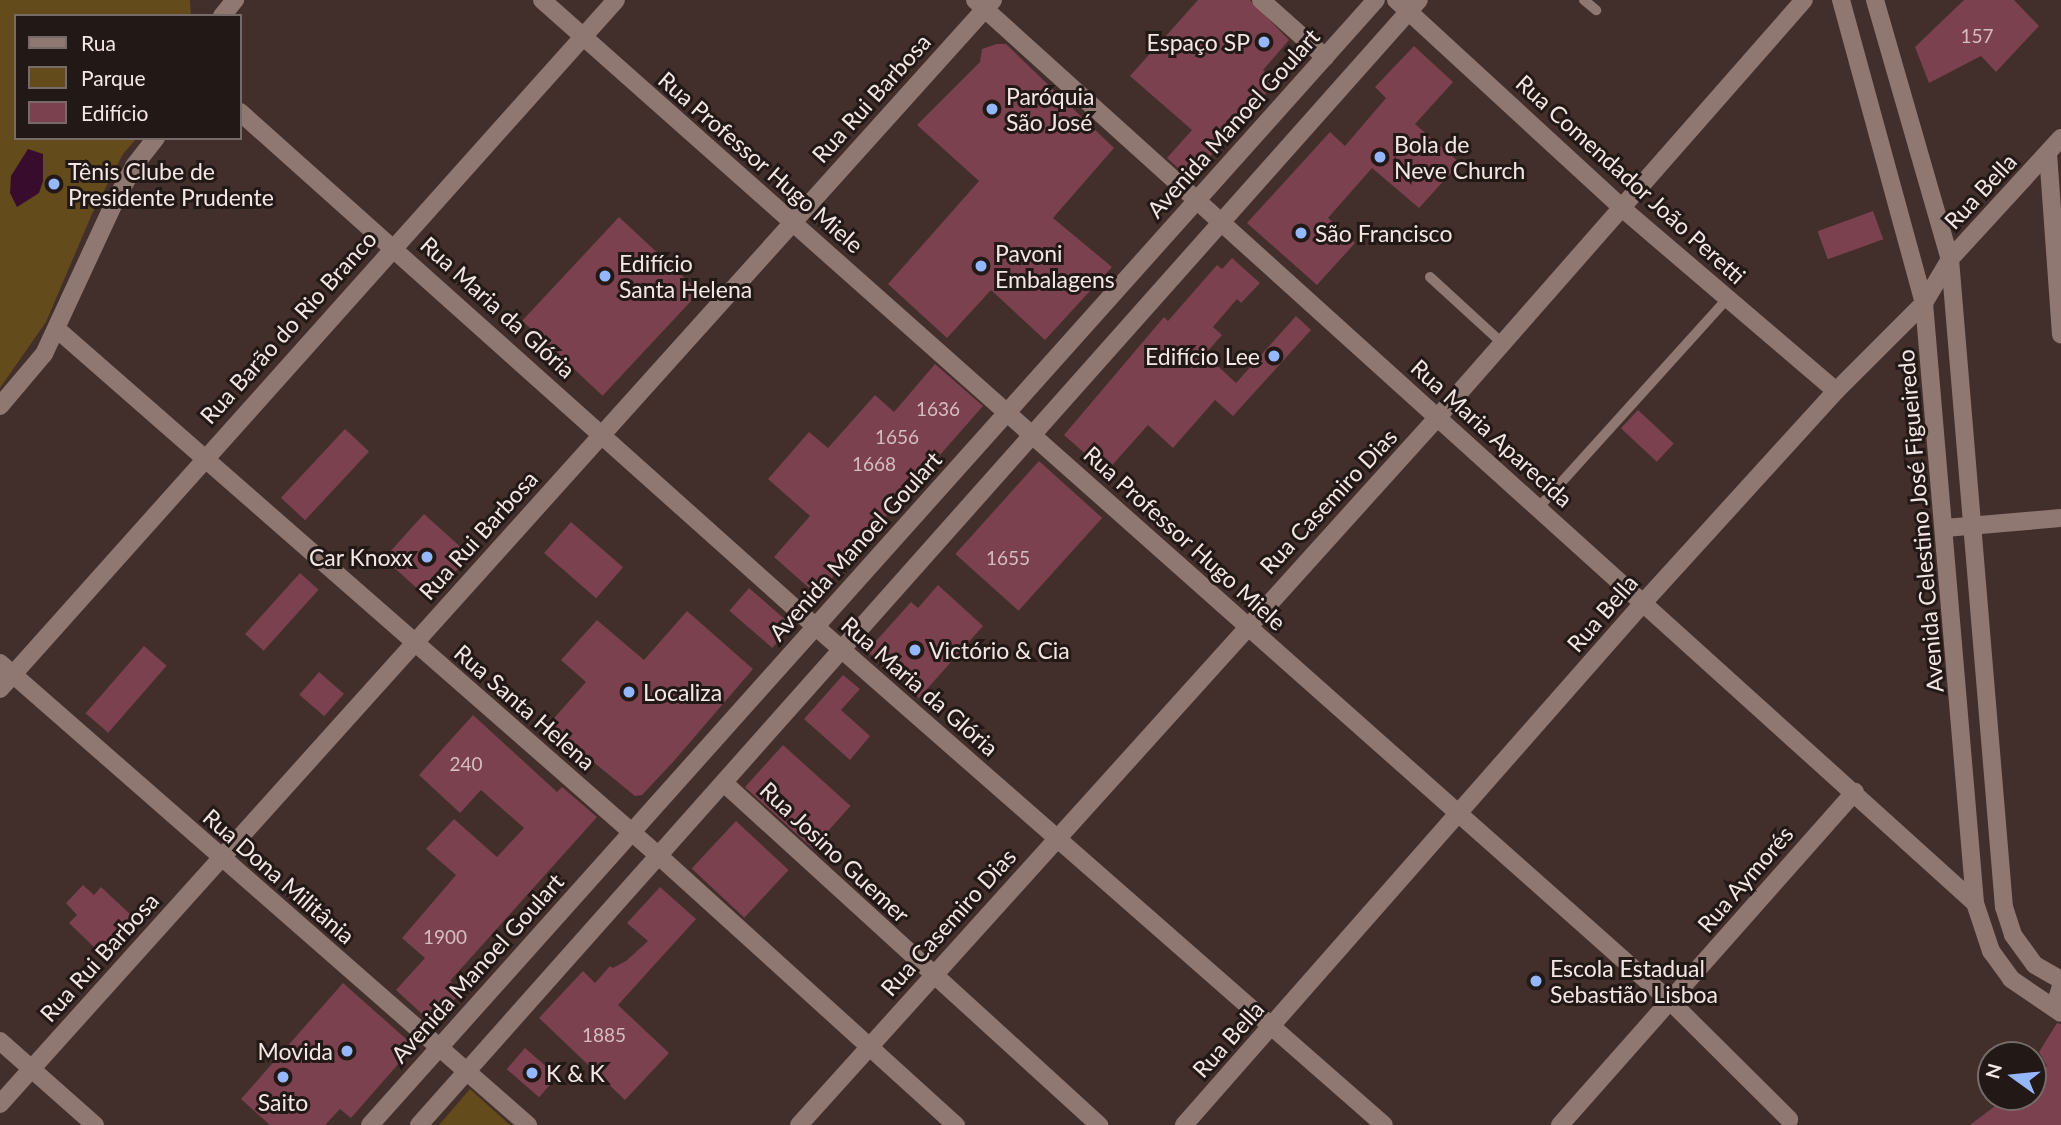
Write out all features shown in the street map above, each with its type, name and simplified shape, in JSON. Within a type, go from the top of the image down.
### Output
[{"type":"street","points":[[224,14],[236,0]]},
{"type":"street","name":"Rua Professor Hugo Miele","points":[[542,0],[1670,1001],[1789,1119]]},
{"type":"street","name":"Rua Barão do Rio Branco","points":[[0,689],[6,669],[203,460],[616,0]]},
{"type":"street","points":[[1261,0],[1325,57]]},
{"type":"street","name":"Avenida Manoel Goulart","points":[[370,1125],[1376,0]]},
{"type":"street","name":"Rua Casemiro Dias","points":[[799,1125],[1246,625],[1437,418],[1804,0]]},
{"type":"street","name":"Avenida Celestino José Figueiredo","points":[[1841,0],[1924,303],[1975,903],[1991,951],[2011,979],[2057,1010]]},
{"type":"street","points":[[1875,0],[1950,260],[2004,906],[2013,935],[2035,965],[2061,980]]},
{"type":"street","name":"Rua Maria Aparecida","points":[[984,3],[1221,224],[1539,507],[1975,903]]},
{"type":"street","name":"Rua Rui Barbosa","points":[[0,1104],[793,222],[984,3]]},
{"type":"street","points":[[419,1125],[1221,224],[1408,4]]},
{"type":"street","name":"Rua Comendador João Peretti","points":[[1408,4],[1623,209],[1836,391]]},
{"type":"street","name":"Rua Maria da Glória","points":[[242,114],[1270,1029],[1384,1125]]},
{"type":"street","name":"Rua Bella","points":[[1184,1125],[1643,603],[1836,391],[1924,303],[1950,260],[2061,138]]},
{"type":"street","points":[[0,406],[44,354],[58,330],[117,199],[134,166],[154,140]]},
{"type":"street","points":[[2048,153],[2061,335]]},
{"type":"street","name":"Rua Santa Helena","points":[[58,330],[203,460],[632,832],[956,1125]]},
{"type":"street","points":[[1945,528],[2061,518]]},
{"type":"street","name":"Rua Dona Militânia","points":[[6,669],[527,1125]]},
{"type":"street","name":"Rua Josino Guemer","points":[[724,783],[1099,1125]]},
{"type":"street","name":"Rua Aymorés","points":[[1560,1125],[1855,792]]},
{"type":"street","points":[[2057,1010],[2061,987]]},
{"type":"street","points":[[0,1041],[95,1125]]},
{"type":"lane","points":[[1584,0],[1596,10]]},
{"type":"lane","points":[[1430,277],[1503,344]]},
{"type":"lane","points":[[1539,507],[1727,299]]},
{"type":"green space","name":"Tênis Clube de Presidente Prudente","points":[[0,0],[190,0],[191,14],[14,14],[14,140],[135,140],[123,154],[92,214],[46,322],[0,388]]},
{"type":"green space","points":[[470,1089],[510,1125],[439,1125]]},
{"type":"shaded area","points":[[28,149],[43,154],[43,181],[39,193],[17,207],[10,193],[11,176]]},
{"type":"building","points":[[1198,0],[1250,0],[1289,40],[1263,70],[1276,82],[1190,179],[1167,158],[1192,130],[1130,76]]},
{"type":"building","points":[[1964,0],[2014,0],[2039,26],[1996,72],[1981,56],[1929,83],[1915,47]]},
{"type":"building","points":[[1006,44],[1114,148],[1053,218],[1112,267],[1045,340],[991,290],[947,338],[888,284],[979,181],[917,125],[980,62],[982,49]]},
{"type":"building","points":[[1414,46],[1453,82],[1415,124],[1460,163],[1419,208],[1372,168],[1328,218],[1355,243],[1317,285],[1247,223],[1330,132],[1345,146],[1386,98],[1375,87]]},
{"type":"building","points":[[1873,211],[1883,239],[1828,259],[1818,231]]},
{"type":"building","points":[[619,217],[699,292],[603,396],[522,321]]},
{"type":"building","points":[[1232,258],[1260,283],[1241,303],[1237,299],[1213,327],[1222,335],[1205,354],[1236,383],[1296,316],[1311,330],[1233,416],[1215,400],[1173,448],[1148,425],[1106,472],[1064,435],[1164,317],[1168,321],[1217,265],[1222,269]]},
{"type":"building","points":[[935,364],[983,406],[817,595],[774,557],[810,516],[768,479],[809,432],[828,448],[875,395],[894,412]]},
{"type":"building","points":[[1638,410],[1674,443],[1657,462],[1621,428]]},
{"type":"building","points":[[345,429],[369,452],[305,520],[281,498]]},
{"type":"building","points":[[1039,461],[1102,518],[1019,611],[955,554]]},
{"type":"building","name":"Car Knoxx","points":[[424,514],[470,555],[430,600],[384,559]]},
{"type":"building","points":[[571,522],[623,567],[596,598],[544,553]]},
{"type":"building","points":[[300,573],[319,590],[264,651],[245,634]]},
{"type":"building","name":"Victório & Cia","points":[[938,585],[983,626],[919,698],[867,651],[911,602],[918,608]]},
{"type":"building","points":[[749,588],[792,625],[772,648],[729,611]]},
{"type":"building","points":[[687,611],[753,669],[673,762],[642,795],[635,796],[548,725],[586,682],[561,660],[597,620],[644,660]]},
{"type":"building","points":[[144,646],[167,666],[108,733],[86,713]]},
{"type":"building","points":[[319,672],[344,694],[324,716],[299,695]]},
{"type":"building","points":[[843,675],[860,689],[841,710],[870,736],[850,760],[804,719]]},
{"type":"building","points":[[473,715],[557,792],[562,787],[597,817],[450,981],[462,991],[433,1024],[396,990],[425,958],[402,938],[456,875],[426,849],[454,819],[497,857],[524,828],[481,790],[460,813],[419,775]]},
{"type":"building","points":[[783,745],[851,806],[812,848],[745,787]]},
{"type":"building","points":[[736,821],[789,870],[744,918],[692,869]]},
{"type":"building","points":[[83,885],[94,895],[101,887],[133,917],[99,952],[69,923],[77,915],[66,903]]},
{"type":"building","points":[[660,887],[696,919],[618,1005],[669,1053],[625,1100],[539,1018],[583,971],[595,983],[610,966],[613,968],[626,961],[648,941],[627,923]]},
{"type":"building","name":"Movida","points":[[343,983],[414,1046],[351,1118],[340,1109],[325,1125],[270,1125],[241,1099]]},
{"type":"building","points":[[2057,1023],[2061,1024],[2061,1125],[1970,1125],[1988,1111],[2047,1111],[2046,1041]]},
{"type":"building","points":[[525,1048],[557,1076],[539,1097],[507,1069]]},
{"type":"place","name":"Espaço SP","points":[[1264,42]]},
{"type":"place","name":"Paróquia São José","points":[[992,109]]},
{"type":"place","name":"Bola de Neve Church","points":[[1380,157]]},
{"type":"place","name":"Tênis Clube de Presidente Prudente","points":[[54,184]]},
{"type":"place","name":"São Francisco","points":[[1301,233]]},
{"type":"place","name":"Pavoni Embalagens","points":[[981,266]]},
{"type":"place","name":"Edifício Santa Helena","points":[[605,276]]},
{"type":"place","name":"Edifício Lee","points":[[1274,356]]},
{"type":"place","name":"Car Knoxx","points":[[427,557]]},
{"type":"place","name":"Victório & Cia","points":[[915,650]]},
{"type":"place","name":"Localiza","points":[[629,692]]},
{"type":"place","name":"Escola Estadual Sebastião Lisboa","points":[[1536,981]]},
{"type":"place","name":"Movida","points":[[347,1051]]},
{"type":"place","name":"K & K","points":[[532,1073]]},
{"type":"place","name":"Saito","points":[[283,1077]]}]
